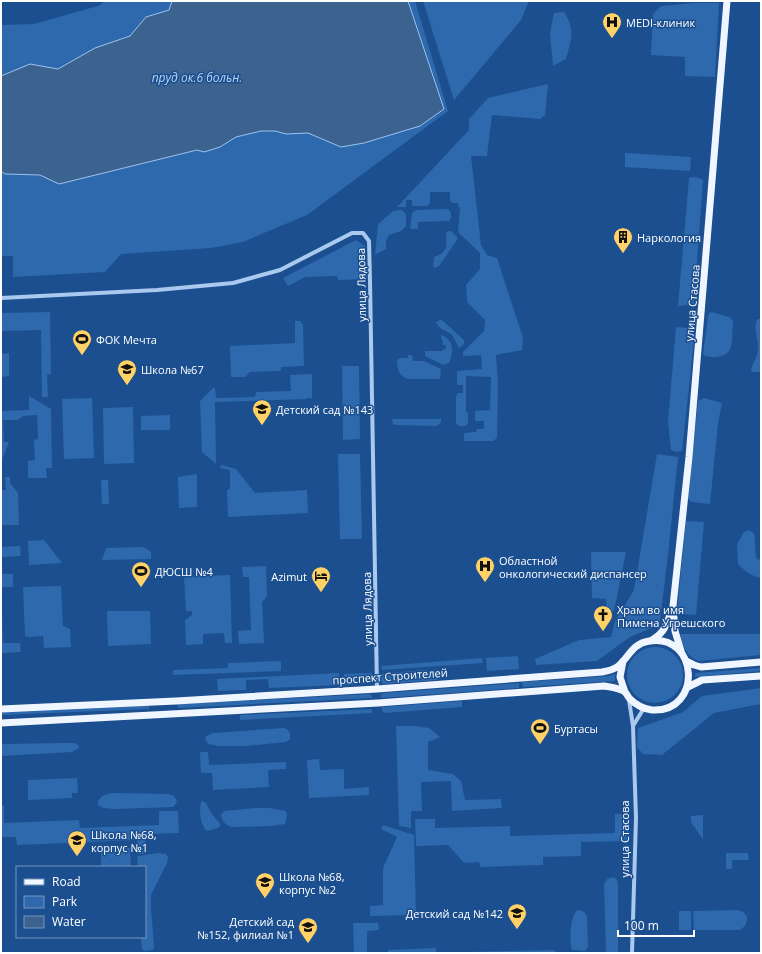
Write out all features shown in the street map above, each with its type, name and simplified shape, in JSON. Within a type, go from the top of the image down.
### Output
[{"type":"main road","name":"улица Стасова","points":[[682,654],[675,631],[674,606],[689,457],[727,1]]},
{"type":"main road","name":"улица Стасова","points":[[649,641],[656,638],[665,630],[674,606]]},
{"type":"main road","name":"проспект Строителей","points":[[1,709],[176,701],[377,689],[602,672],[616,668],[634,648],[649,641]]},
{"type":"main road","points":[[623,661],[620,677],[625,692],[629,698],[644,708],[659,710],[667,708],[680,699],[688,686],[689,673],[686,661],[675,647],[658,641],[649,641]]},
{"type":"main road","points":[[686,661],[701,667],[761,662]]},
{"type":"main road","points":[[688,686],[702,680],[761,676]]},
{"type":"main road","points":[[1,723],[370,704],[604,686],[613,687],[625,692]]},
{"type":"street","name":"улица Лядова","points":[[1,298],[157,290],[233,283],[280,270],[352,233],[363,233],[369,241],[377,689]]},
{"type":"street","name":"улица Стасова","points":[[629,698],[633,726],[636,818],[632,953]]},
{"type":"street","points":[[633,726],[644,708]]},
{"type":"green space","points":[[104,1],[415,1],[448,111],[307,215],[243,242],[211,248],[121,254],[105,272],[13,277],[13,256],[1,256],[1,25],[34,24],[101,5]]},
{"type":"green space","points":[[423,1],[529,1],[521,20],[454,100]]},
{"type":"green space","points":[[694,3],[719,3],[715,77],[685,76],[685,57],[651,55],[653,14],[661,6]]},
{"type":"green space","points":[[564,12],[570,24],[571,41],[566,59],[553,66],[550,33],[554,13]]},
{"type":"green space","points":[[548,84],[545,115],[540,119],[492,115],[487,156],[471,156],[481,245],[487,255],[497,258],[523,338],[522,350],[496,355],[498,382],[497,438],[493,441],[464,441],[464,433],[476,432],[477,429],[484,429],[484,421],[475,421],[475,411],[490,410],[491,377],[466,376],[466,412],[468,412],[468,423],[465,426],[459,426],[456,423],[456,396],[458,393],[463,393],[463,385],[458,385],[457,383],[457,371],[482,369],[481,355],[463,355],[463,352],[484,331],[485,320],[468,303],[466,285],[480,269],[480,253],[458,232],[460,208],[458,203],[452,203],[450,200],[450,192],[430,192],[430,203],[427,206],[412,206],[412,200],[406,200],[406,207],[397,207],[469,130],[469,119],[488,98]]},
{"type":"green space","points":[[625,153],[691,157],[690,171],[625,167]]},
{"type":"green space","points":[[694,177],[703,180],[694,304],[678,306],[689,178]]},
{"type":"green space","points":[[448,209],[451,215],[449,221],[418,222],[418,229],[410,229],[412,213],[416,210]]},
{"type":"green space","points":[[402,210],[406,214],[406,226],[401,231],[389,235],[386,241],[386,249],[375,255],[378,224],[393,211]]},
{"type":"green space","points":[[451,231],[457,237],[457,240],[439,266],[435,268],[433,266],[434,257],[442,253],[446,248],[446,233]]},
{"type":"green space","points":[[356,240],[365,246],[367,279],[338,280],[337,276],[305,277],[288,286],[283,278]]},
{"type":"green space","points":[[50,312],[51,374],[47,375],[48,397],[42,397],[41,330],[1,331],[1,313]]},
{"type":"green space","points":[[712,312],[729,317],[733,321],[731,347],[727,353],[719,357],[703,355],[708,316],[709,313]]},
{"type":"green space","points":[[758,319],[761,319],[761,372],[752,372],[751,370],[758,349],[755,325]]},
{"type":"green space","points":[[442,320],[464,340],[464,344],[459,348],[452,335],[437,325],[436,322]]},
{"type":"green space","points":[[295,321],[300,321],[303,325],[304,366],[281,367],[281,371],[250,372],[245,377],[231,377],[230,346],[295,343]]},
{"type":"green space","points":[[676,327],[689,328],[695,331],[682,451],[676,452],[671,450],[668,422]]},
{"type":"green space","points":[[441,335],[451,343],[452,347],[452,355],[449,363],[443,365],[425,356],[425,351],[443,351],[443,349],[446,349],[446,345],[443,345]]},
{"type":"green space","points":[[9,353],[9,376],[1,377],[1,354]]},
{"type":"green space","points":[[408,355],[412,355],[413,361],[424,361],[441,369],[440,378],[408,379],[402,376],[397,366],[397,360],[400,358],[408,358]]},
{"type":"green space","points":[[342,366],[359,366],[360,439],[343,440]]},
{"type":"green space","points":[[312,374],[312,398],[215,402],[216,464],[202,452],[200,401],[213,388],[215,388],[216,398],[255,397],[256,392],[291,391],[290,375]]},
{"type":"green space","points":[[29,396],[51,409],[52,468],[46,468],[47,478],[28,478],[28,461],[35,460],[34,440],[38,439],[37,415],[23,416],[18,420],[3,420],[4,442],[9,442],[1,462],[1,411],[29,410]]},
{"type":"green space","points":[[92,398],[94,458],[64,459],[62,399]]},
{"type":"green space","points":[[704,398],[722,403],[718,423],[710,504],[692,502],[688,499],[698,401]]},
{"type":"green space","points":[[133,407],[134,463],[104,464],[103,408]]},
{"type":"green space","points":[[170,415],[170,430],[141,430],[141,416]]},
{"type":"green space","points":[[392,419],[441,419],[441,422],[437,426],[396,425],[393,424]]},
{"type":"green space","points":[[338,454],[360,454],[362,539],[340,539]]},
{"type":"green space","points":[[657,454],[678,457],[660,621],[654,627],[630,637],[597,661],[536,665],[535,659],[579,640],[611,637],[615,621],[634,590]]},
{"type":"green space","points":[[221,465],[236,469],[255,493],[307,490],[308,513],[228,517],[227,490],[230,489],[230,470],[220,468]]},
{"type":"green space","points":[[197,474],[197,507],[179,508],[178,477]]},
{"type":"green space","points":[[5,477],[10,477],[10,483],[18,493],[19,525],[1,525],[1,490],[6,490]]},
{"type":"green space","points":[[101,480],[108,480],[109,504],[102,504]]},
{"type":"green space","points":[[686,521],[704,522],[696,615],[682,614],[677,611]]},
{"type":"green space","points":[[749,530],[754,533],[756,556],[757,559],[761,560],[761,578],[748,573],[738,564],[737,544],[744,532]]},
{"type":"green space","points":[[44,540],[62,563],[29,565],[28,541]]},
{"type":"green space","points":[[20,546],[21,556],[1,557],[1,547]]},
{"type":"green space","points":[[144,547],[151,552],[151,559],[102,560],[106,548]]},
{"type":"green space","points":[[591,552],[626,552],[614,611],[607,612],[606,599],[592,598]]},
{"type":"green space","points":[[266,566],[267,596],[262,602],[264,643],[239,644],[238,631],[251,630],[249,577],[243,577],[242,567]]},
{"type":"green space","points":[[1,574],[13,574],[13,587],[1,587]]},
{"type":"green space","points":[[230,575],[232,643],[225,643],[224,633],[203,634],[203,644],[186,645],[185,620],[192,615],[192,611],[186,611],[184,577]]},
{"type":"green space","points":[[61,586],[63,626],[70,629],[71,647],[44,648],[43,636],[25,636],[23,587]]},
{"type":"green space","points":[[1,588],[3,643],[20,643],[21,652],[1,653]]},
{"type":"green space","points":[[107,611],[150,611],[151,644],[108,646]]},
{"type":"green space","points":[[680,634],[761,634],[761,655],[699,661],[694,659],[688,653]]},
{"type":"green space","points":[[655,647],[666,650],[675,655],[680,664],[683,675],[680,686],[675,695],[666,700],[655,703],[644,700],[635,695],[630,686],[627,675],[630,664],[635,655],[644,650]]},
{"type":"green space","points":[[518,656],[519,669],[487,671],[486,658]]},
{"type":"green space","points":[[482,658],[483,663],[382,670],[381,666]]},
{"type":"green space","points":[[281,661],[281,671],[173,675],[173,670],[228,668],[228,663]]},
{"type":"green space","points":[[761,668],[761,671],[695,677],[695,673]]},
{"type":"green space","points":[[425,670],[440,677],[437,680],[383,684],[378,674]]},
{"type":"green space","points":[[339,673],[339,685],[269,688],[268,679],[246,680],[246,690],[218,691],[217,679]]},
{"type":"green space","points":[[372,673],[372,683],[345,685],[344,674]]},
{"type":"green space","points":[[615,674],[615,681],[523,687],[522,682],[609,676]]},
{"type":"green space","points":[[519,683],[519,688],[382,698],[380,696],[383,693]]},
{"type":"green space","points":[[761,688],[761,704],[714,713],[662,755],[643,754],[637,747],[638,728],[683,712],[702,696]]},
{"type":"green space","points":[[371,694],[372,698],[178,708],[178,704]]},
{"type":"green space","points":[[462,701],[462,707],[385,713],[382,711],[382,707]]},
{"type":"green space","points":[[149,705],[149,709],[1,715],[1,711]]},
{"type":"green space","points":[[372,709],[372,713],[240,720],[240,715]]},
{"type":"green space","points":[[396,726],[429,728],[440,737],[428,742],[428,770],[453,774],[461,781],[465,800],[501,799],[502,808],[452,811],[451,781],[421,782],[422,811],[411,811],[411,828],[399,826]]},
{"type":"green space","points":[[284,728],[290,733],[290,739],[286,742],[246,746],[218,746],[208,744],[205,739],[206,736],[213,733]]},
{"type":"green space","points":[[75,743],[79,746],[79,748],[72,752],[1,756],[1,744]]},
{"type":"green space","points":[[200,752],[208,752],[209,765],[286,762],[286,769],[268,770],[269,787],[213,790],[212,773],[201,773]]},
{"type":"green space","points":[[319,759],[320,770],[344,769],[344,789],[369,787],[369,795],[309,798],[307,760]]},
{"type":"green space","points":[[77,778],[78,793],[72,793],[72,798],[28,800],[28,780]]},
{"type":"green space","points":[[112,793],[168,794],[174,796],[177,801],[173,807],[115,809],[103,808],[98,805],[100,798],[104,795]]},
{"type":"green space","points":[[202,801],[206,803],[211,813],[221,825],[218,828],[207,831],[205,828],[201,821],[200,813]]},
{"type":"green space","points":[[4,805],[4,823],[79,820],[80,828],[159,825],[159,811],[178,811],[179,833],[145,834],[146,854],[138,854],[137,840],[17,845],[16,837],[1,837],[1,806]]},
{"type":"green space","points":[[269,808],[286,811],[287,815],[285,824],[271,826],[232,827],[222,820],[221,815],[224,811]]},
{"type":"green space","points":[[615,814],[627,814],[627,841],[581,842],[581,856],[543,857],[543,865],[480,867],[479,862],[464,863],[448,845],[416,846],[415,819],[435,819],[435,828],[510,826],[510,836],[615,833]]},
{"type":"green space","points":[[703,815],[702,838],[691,822],[691,816]]},
{"type":"green space","points":[[383,825],[414,835],[416,915],[370,916],[370,906],[383,905],[383,868],[397,837],[381,829]]},
{"type":"green space","points":[[130,848],[131,866],[101,866],[101,849]]},
{"type":"green space","points":[[158,853],[166,854],[168,857],[167,863],[151,895],[154,946],[153,950],[145,951],[142,949],[141,938],[146,938],[146,866],[138,866],[138,856]]},
{"type":"green space","points":[[726,853],[748,853],[749,860],[732,860],[732,869],[726,869]]},
{"type":"green space","points":[[614,877],[617,880],[618,885],[618,953],[606,953],[604,885],[607,879]]},
{"type":"green space","points":[[580,910],[587,916],[588,947],[585,951],[572,950],[571,946],[570,935],[572,920],[576,911]]},
{"type":"green space","points":[[738,910],[747,916],[746,924],[739,930],[694,930],[693,911]]},
{"type":"green space","points":[[679,911],[691,911],[691,930],[679,930]]},
{"type":"green space","points":[[353,923],[378,923],[379,930],[367,931],[367,953],[354,953]]},
{"type":"green space","points":[[436,948],[436,953],[388,953],[388,950]]},
{"type":"green space","points":[[554,950],[557,953],[463,953],[463,952]]},
{"type":"water","name":"пруд ок.6 больн.","points":[[172,1],[408,1],[444,109],[420,126],[364,143],[341,147],[308,133],[286,134],[275,131],[261,131],[236,137],[220,147],[204,152],[197,150],[59,184],[40,175],[5,174],[1,171],[1,76],[30,64],[58,69],[95,48],[130,36],[146,17],[169,10]]},
{"type":"place","name":"MEDI-клиник","points":[[612,39]]},
{"type":"place","name":"Наркология","points":[[623,254]]},
{"type":"place","name":"ФОК Мечта","points":[[82,356]]},
{"type":"place","name":"Школа №67","points":[[127,386]]},
{"type":"place","name":"Детский сад №143","points":[[262,426]]},
{"type":"place","name":"Областной онкологический диспансер","points":[[485,583]]},
{"type":"place","name":"ДЮСШ №4","points":[[141,588]]},
{"type":"place","name":"Azimut","points":[[321,593]]},
{"type":"place","name":"Храм во имя Пимена Угрешского","points":[[603,632]]},
{"type":"place","name":"Буртасы","points":[[540,745]]},
{"type":"place","name":"Школа №68, корпус №1","points":[[77,857]]},
{"type":"place","name":"Школа №68, корпус №2","points":[[265,899]]},
{"type":"place","name":"Детский сад №142","points":[[517,930]]},
{"type":"place","name":"Детский сад №152, филиал №1","points":[[308,944]]}]
